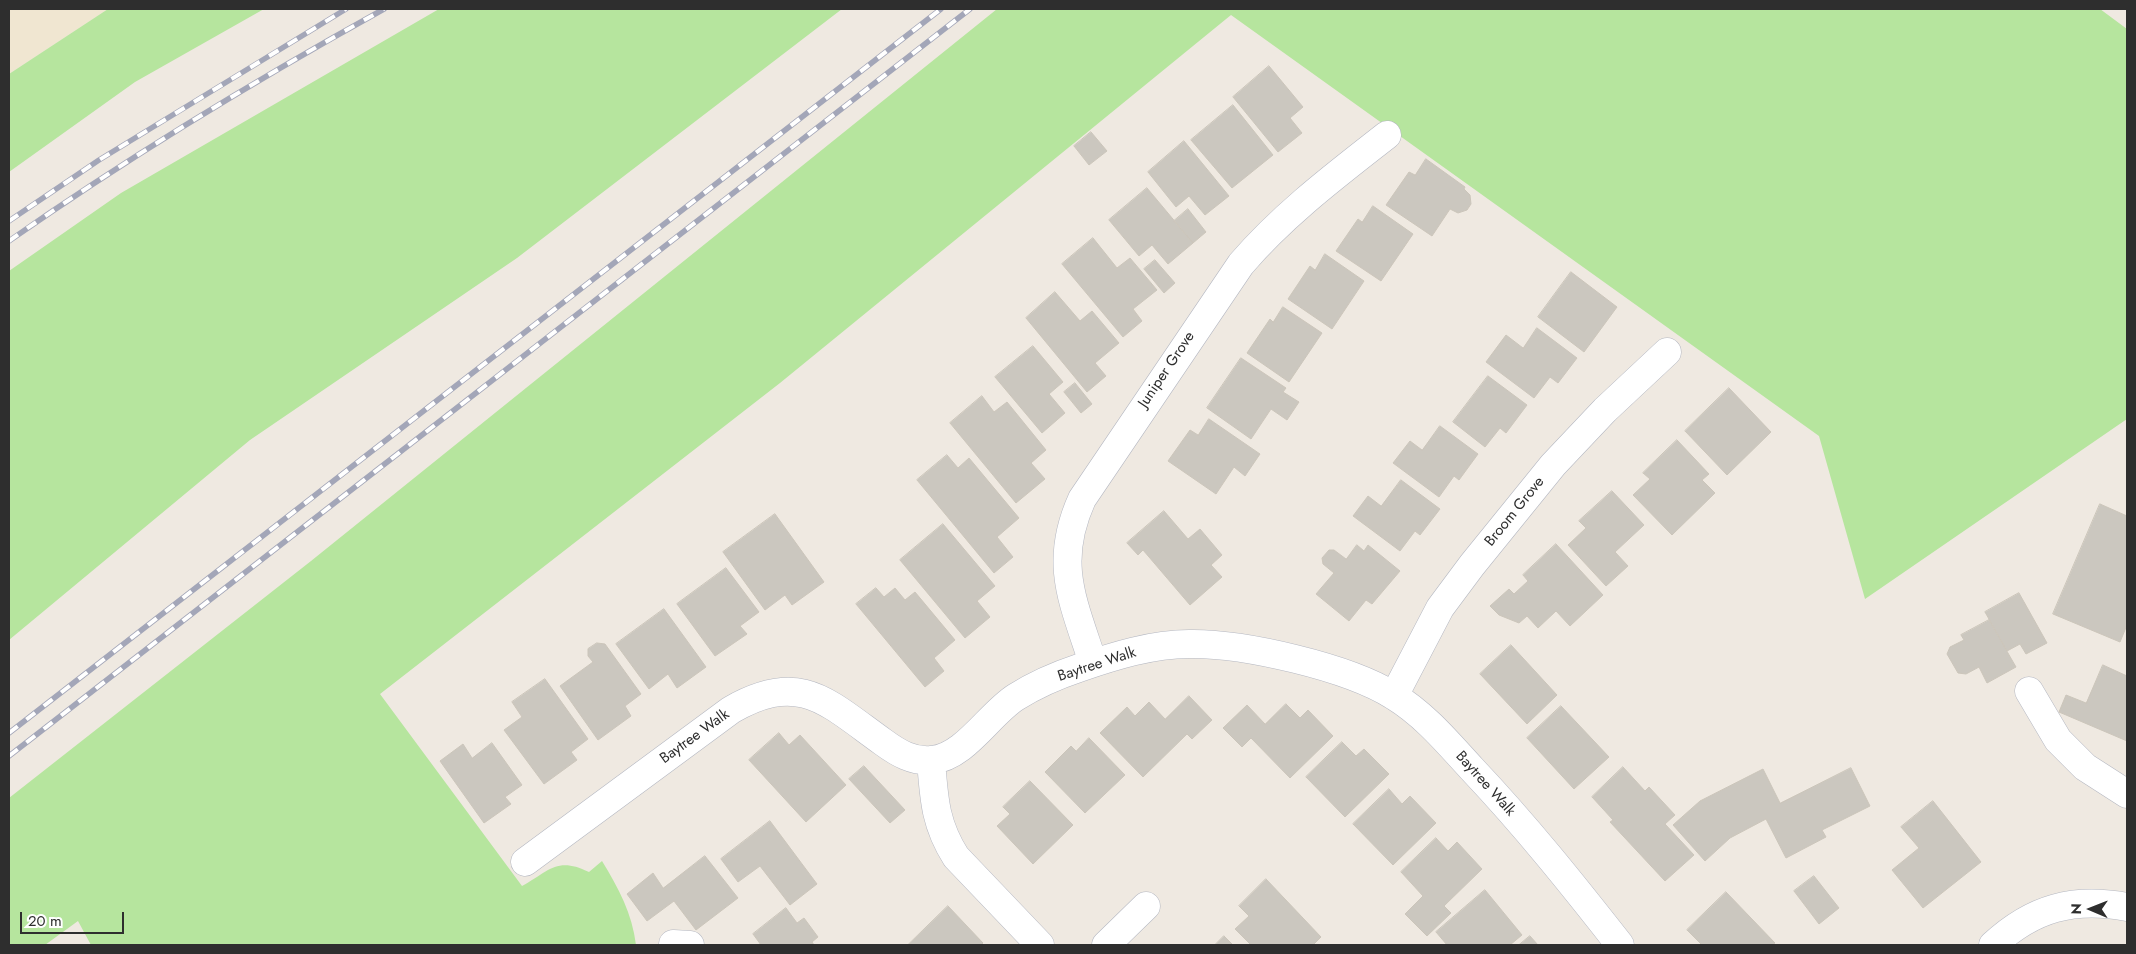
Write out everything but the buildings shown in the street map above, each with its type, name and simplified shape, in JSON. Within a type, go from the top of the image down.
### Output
[{"type":"street","name":"Juniper Grove","points":[[1093,663],[1069,586],[1066,561],[1069,533],[1082,499],[1241,264],[1303,202],[1387,135]]},
{"type":"street","name":"Broom Grove","points":[[1394,696],[1440,608],[1472,565],[1553,465],[1605,410],[1667,352]]},
{"type":"street","name":"Baytree Walk","points":[[525,862],[731,710],[762,695],[797,691],[816,696],[903,756],[931,760],[954,753],[1017,696],[1058,675],[1093,663],[1162,646],[1214,645],[1266,653],[1341,672],[1394,696],[1428,721],[1547,852],[1620,945]]},
{"type":"street","points":[[2029,692],[2058,740],[2085,767],[2127,794]]},
{"type":"street","points":[[931,760],[934,805],[945,840],[956,857],[1040,945]]},
{"type":"street","points":[[1993,945],[2008,931],[2028,918],[2063,905],[2087,903],[2127,907]]},
{"type":"street","points":[[1106,945],[1146,906]]},
{"type":"shaded area","points":[[9,9],[108,9],[9,74]]},
{"type":"green space","points":[[108,9],[264,9],[135,82],[9,172],[9,74]]},
{"type":"green space","points":[[439,9],[842,9],[517,258],[250,440],[9,640],[9,271],[121,193]]},
{"type":"green space","points":[[997,9],[2100,9],[2127,29],[2127,419],[1865,599],[1819,436],[1231,15],[780,383],[380,694],[522,886],[554,867],[569,865],[589,872],[602,861],[624,902],[636,945],[91,945],[78,921],[45,945],[9,945],[9,798],[311,561]]},
{"type":"railway","points":[[9,221],[99,160],[346,9]]},
{"type":"railway","points":[[9,241],[147,149],[288,63],[384,9]]},
{"type":"railway","points":[[9,733],[941,9]]},
{"type":"railway","points":[[9,756],[970,9]]}]
